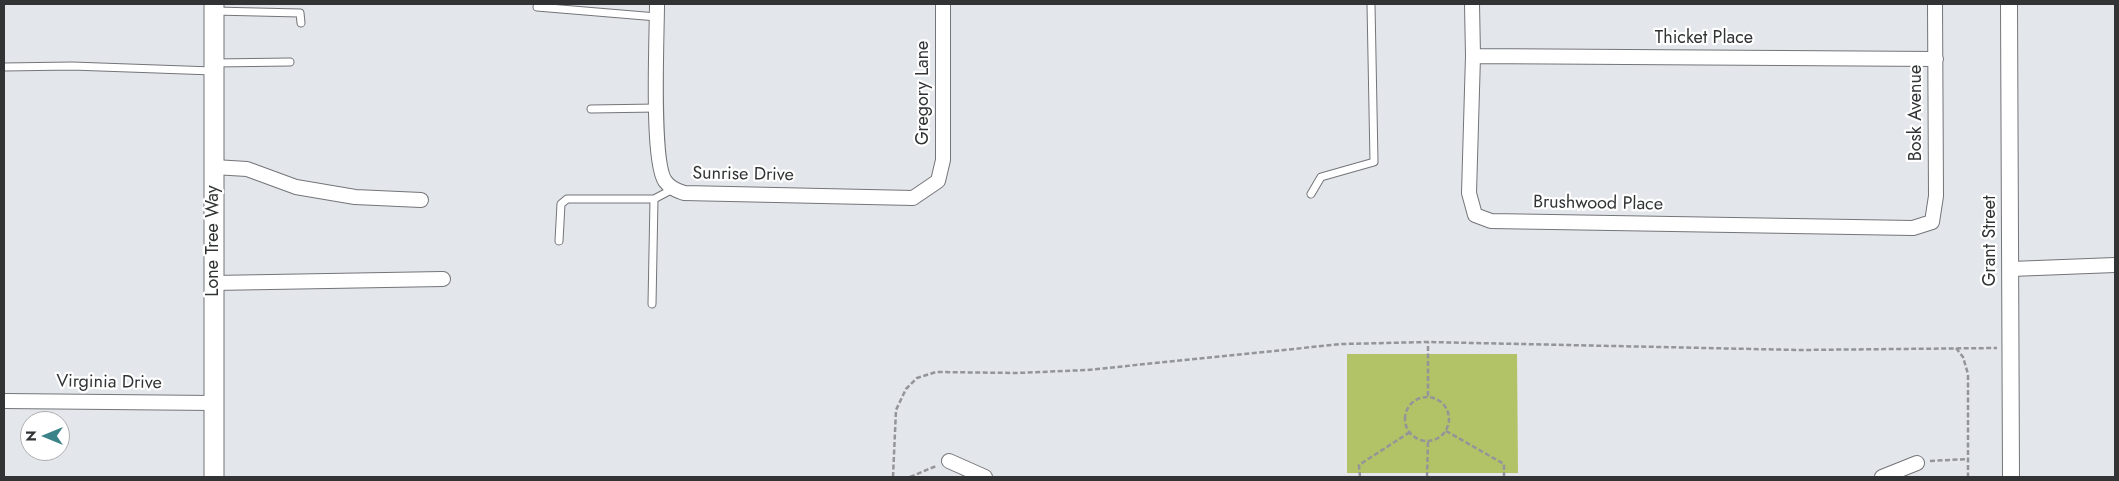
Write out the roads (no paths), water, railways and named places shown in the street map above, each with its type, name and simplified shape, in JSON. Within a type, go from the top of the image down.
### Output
[{"type":"main road","name":"Lone Tree Way","points":[[214,7],[214,477]]},
{"type":"street","name":"Gregory Lane","points":[[938,181],[943,160],[943,4]]},
{"type":"street","name":"Brushwood Place","points":[[1472,4],[1473,56],[1469,193],[1475,215],[1491,222],[1913,228],[1932,222]]},
{"type":"street","name":"Bosk Avenue","points":[[1932,222],[1936,196],[1935,4]]},
{"type":"street","name":"Grant Street","points":[[2009,4],[2011,477]]},
{"type":"street","name":"Sunrise Drive","points":[[657,10],[657,154],[664,180],[673,189],[684,193],[912,198],[938,181]]},
{"type":"street","name":"Thicket Place","points":[[1473,56],[1936,59]]},
{"type":"street","points":[[214,167],[247,169],[296,187],[355,197],[420,200]]},
{"type":"street","points":[[2011,269],[2115,265]]},
{"type":"street","points":[[213,283],[443,279]]},
{"type":"street","name":"Virginia Drive","points":[[4,401],[213,403]]},
{"type":"street","points":[[949,461],[984,477]]},
{"type":"street","points":[[1882,477],[1917,463]]},
{"type":"lane","points":[[1311,194],[1321,177],[1374,162],[1371,4]]},
{"type":"lane","points":[[214,7],[300,13],[301,23]]},
{"type":"lane","points":[[537,7],[657,10]]},
{"type":"lane","points":[[4,68],[72,66],[214,67],[290,62]]},
{"type":"lane","points":[[591,109],[657,108]]},
{"type":"lane","points":[[559,240],[561,204],[567,199],[654,199],[673,189]]},
{"type":"lane","points":[[652,304],[654,199]]}]
